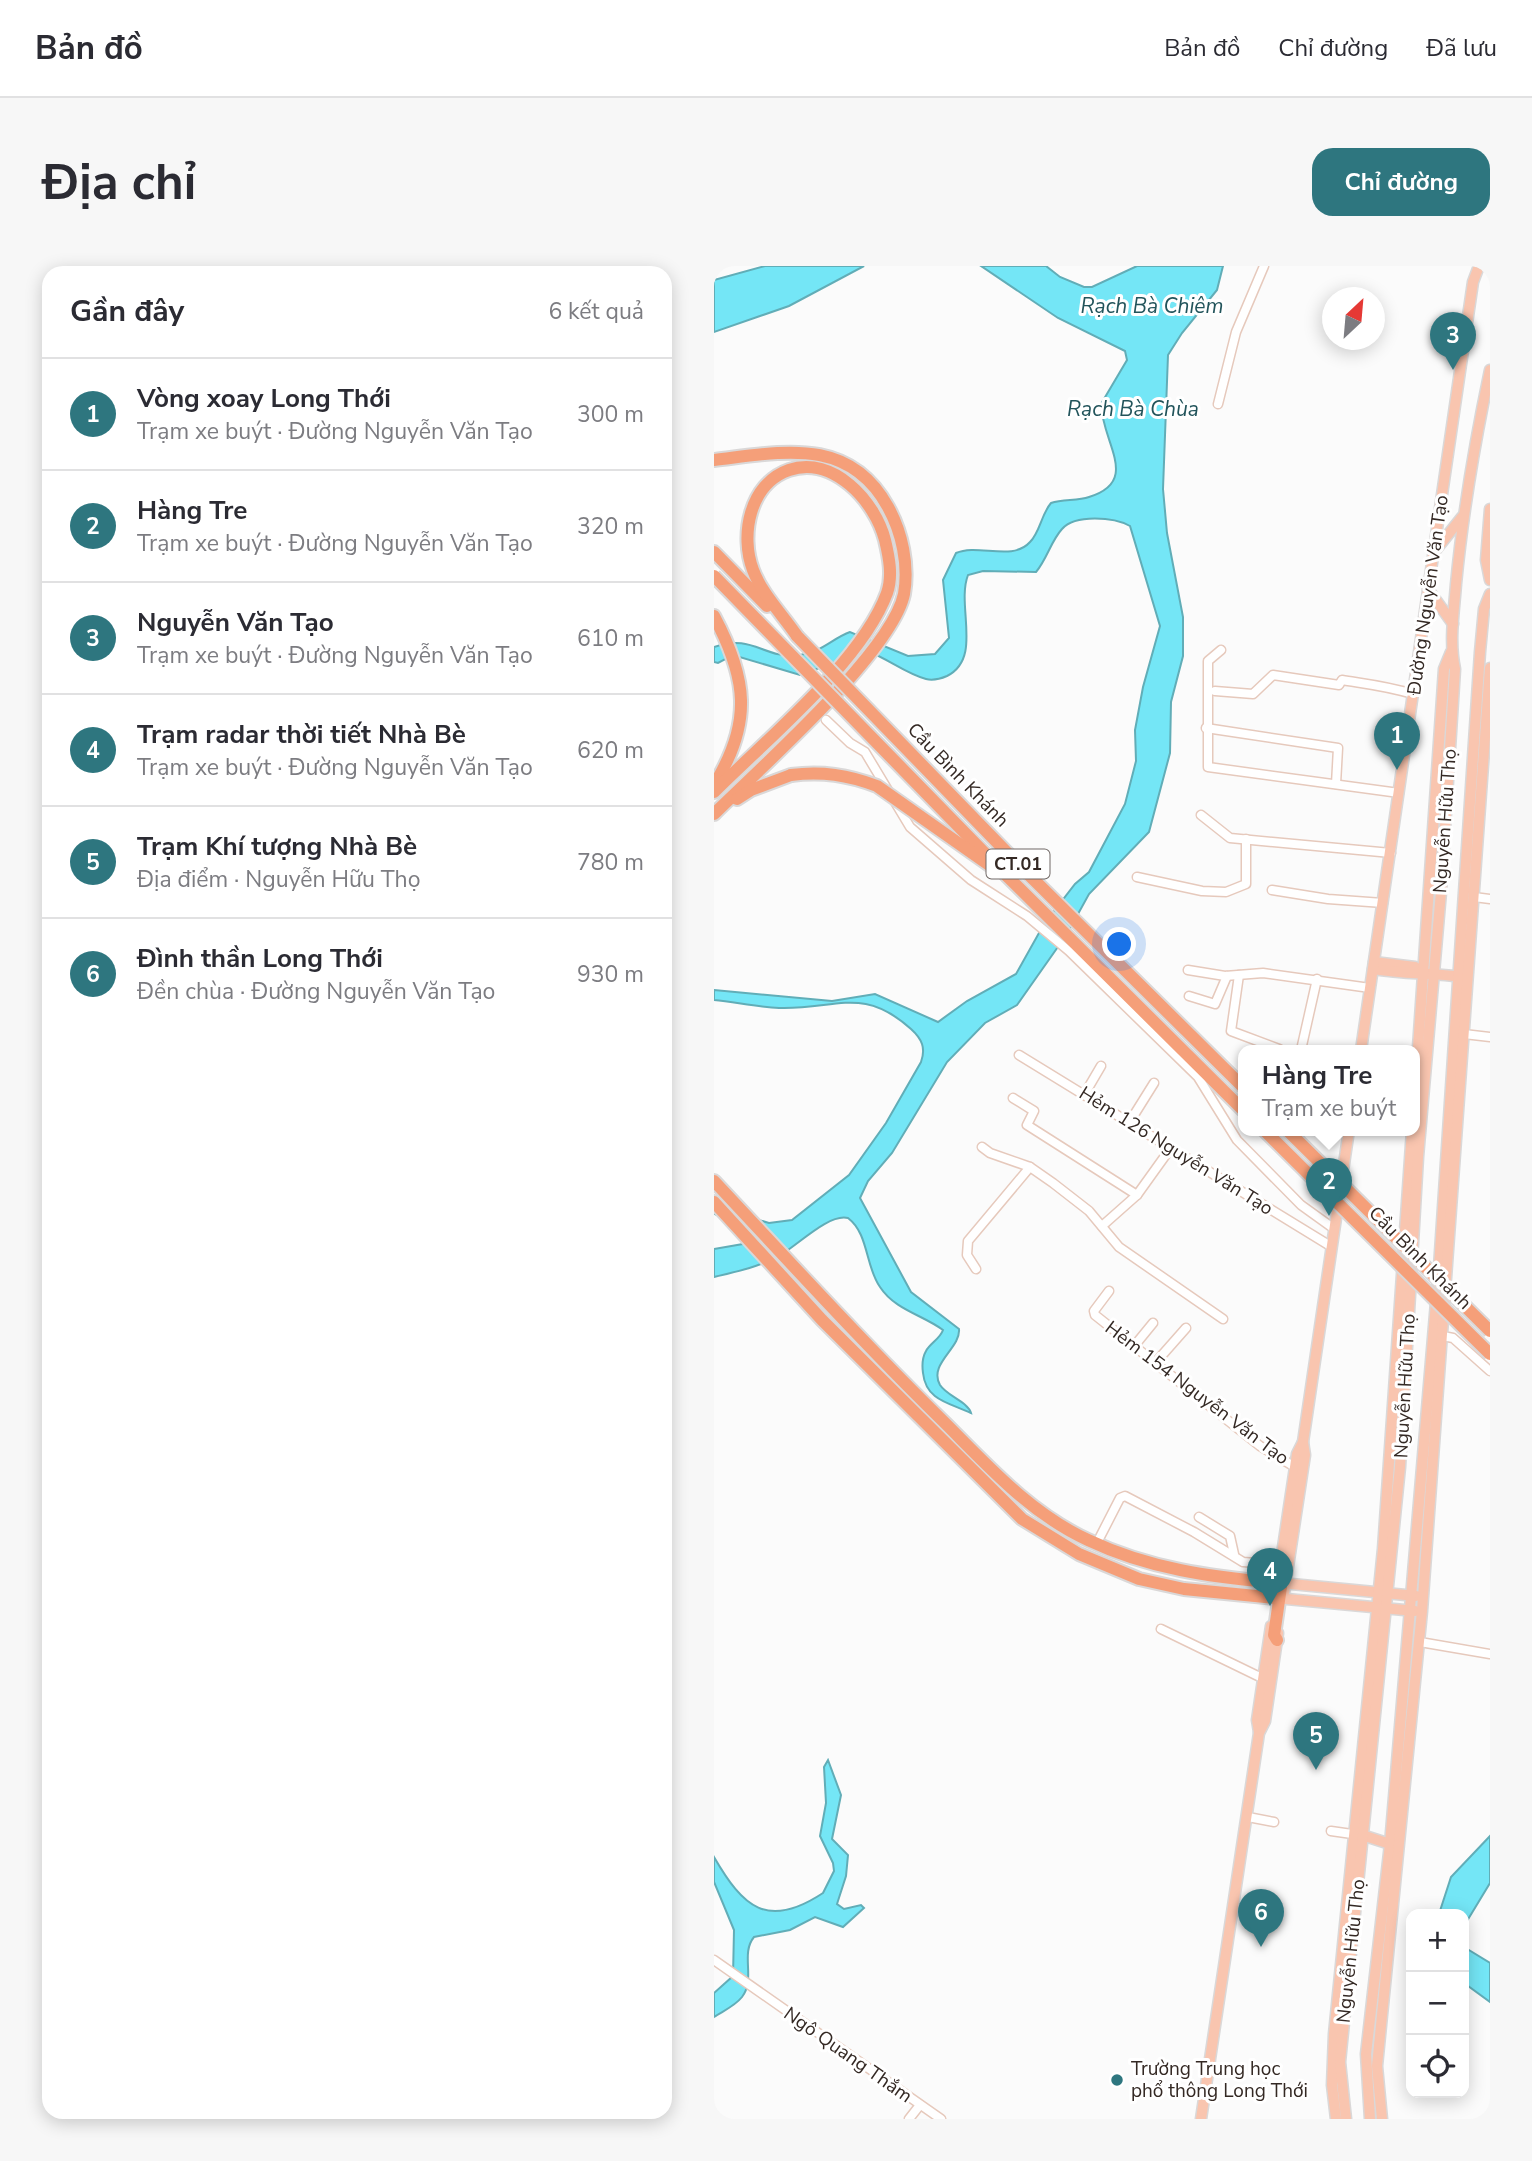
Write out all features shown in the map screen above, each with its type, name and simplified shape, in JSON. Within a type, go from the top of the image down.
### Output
[{"type":"highway","points":[[714,460],[761,453],[812,453],[853,467],[879,491],[898,524],[905,562],[904,596],[887,631],[855,671],[714,815]]},
{"type":"highway","points":[[714,792],[842,662],[873,622],[888,590],[890,561],[883,531],[867,501],[843,479],[810,467],[788,471],[772,481],[759,495],[750,513],[747,533],[748,551],[764,592],[797,636]]},
{"type":"highway","name":"CT.01","points":[[714,552],[797,636]]},
{"type":"highway","name":"CT.01","points":[[714,576],[1007,876],[1238,1105]]},
{"type":"highway","points":[[714,615],[733,652],[743,696],[737,739],[714,785]]},
{"type":"highway","name":"Cầu Bình Khánh","points":[[797,636],[1021,867],[1238,1082]]},
{"type":"highway","points":[[714,815],[751,790],[791,775],[826,772],[856,778],[877,786],[973,856],[1007,876]]},
{"type":"highway","name":"Cầu Bình Khánh","points":[[1270,1136],[1490,1354]]},
{"type":"highway","name":"Cầu Bình Khánh","points":[[1293,1136],[1490,1331]]},
{"type":"highway","points":[[714,1181],[916,1395],[1030,1506],[1086,1539],[1144,1563],[1188,1574],[1282,1583],[1274,1636],[1277,1640]]},
{"type":"highway","points":[[714,1202],[777,1272],[944,1445],[1022,1520],[1079,1554],[1139,1579],[1184,1589],[1279,1598]]},
{"type":"main road","name":"Đường Nguyễn Văn Tạo","points":[[1362,1045],[1474,282],[1479,266]]},
{"type":"main road","name":"Nguyễn Hữu Thọ","points":[[1336,2119],[1332,2056],[1400,1467],[1444,669],[1451,652],[1462,517],[1474,442],[1490,370]]},
{"type":"main road","points":[[1490,509],[1486,560],[1490,580]]},
{"type":"main road","points":[[1434,551],[1462,517]]},
{"type":"main road","points":[[1428,589],[1453,624]]},
{"type":"main road","name":"Nguyễn Hữu Thọ","points":[[1370,2119],[1366,2054],[1380,1969],[1404,1746],[1411,1595],[1439,1267],[1456,976],[1484,609],[1490,594]]},
{"type":"main road","points":[[1426,607],[1431,604],[1438,606],[1453,624]]},
{"type":"main road","points":[[1482,640],[1490,654]]},
{"type":"main road","name":"Nguyễn Hữu Thọ","points":[[1382,2119],[1377,2066],[1380,1969],[1390,1844],[1420,1642],[1490,668]]},
{"type":"main road","points":[[1374,966],[1414,976],[1429,973],[1468,978]]},
{"type":"main road","name":"Nguyễn Hữu Thọ","points":[[1420,1049],[1429,973]]},
{"type":"main road","points":[[1282,1583],[1281,1565],[1295,1467],[1303,1443],[1348,1136]]},
{"type":"main road","name":"Nguyễn Hữu Thọ","points":[[1384,1593],[1412,1136]]},
{"type":"main road","points":[[1282,1583],[1305,1455],[1303,1443]]},
{"type":"main road","points":[[1282,1583],[1423,1597]]},
{"type":"main road","points":[[1201,2119],[1248,1817],[1259,1733],[1257,1720],[1279,1598],[1422,1611]]},
{"type":"main road","points":[[1259,1733],[1265,1721],[1277,1640]]},
{"type":"main road","points":[[1358,1835],[1390,1844]]},
{"type":"main road","name":"Nguyễn Hữu Thọ","points":[[1346,2119],[1340,2062],[1353,1881]]},
{"type":"street","points":[[1218,404],[1236,332],[1264,266]]},
{"type":"street","points":[[1221,650],[1208,661],[1208,767],[1399,793]]},
{"type":"street","points":[[1215,691],[1253,694],[1273,676],[1339,685],[1342,680],[1362,685],[1374,683],[1413,694]]},
{"type":"street","points":[[826,720],[850,743],[865,752],[910,827],[971,880],[1027,916],[1069,951],[1198,1077],[1237,1140],[1301,1205],[1333,1228]]},
{"type":"street","points":[[1206,728],[1338,748],[1336,784]]},
{"type":"street","points":[[1201,815],[1224,836],[1391,853]]},
{"type":"street","points":[[1137,877],[1183,889],[1226,892],[1246,884],[1246,839]]},
{"type":"street","points":[[1272,890],[1328,899],[1383,903]]},
{"type":"street","points":[[1474,897],[1490,898]]},
{"type":"street","points":[[1188,970],[1227,976],[1263,973],[1370,988]]},
{"type":"street","points":[[1239,975],[1231,1031],[1268,1045]]},
{"type":"street","points":[[1189,996],[1215,1004],[1227,976]]},
{"type":"street","points":[[1302,1045],[1317,979]]},
{"type":"street","points":[[1464,1034],[1490,1037]]},
{"type":"street","name":"Hẻm 126 Nguyễn Văn Tạo","points":[[1019,1055],[1332,1247]]},
{"type":"street","points":[[1084,1095],[1101,1066]]},
{"type":"street","points":[[1129,1123],[1154,1083]]},
{"type":"street","points":[[1013,1098],[1034,1111],[1027,1125],[1136,1195]]},
{"type":"street","points":[[982,1147],[990,1153],[1030,1167],[1073,1197],[1119,1247],[1223,1320]]},
{"type":"street","points":[[1102,1226],[1136,1195],[1170,1149]]},
{"type":"street","points":[[976,1269],[967,1255],[968,1241],[1030,1167]]},
{"type":"street","name":"Hẻm 154 Nguyễn Văn Tạo","points":[[1109,1291],[1094,1311],[1099,1318],[1260,1446],[1295,1467]]},
{"type":"street","points":[[1135,1345],[1153,1323]]},
{"type":"street","points":[[1156,1362],[1186,1328]]},
{"type":"street","points":[[1443,1336],[1453,1338],[1490,1370]]},
{"type":"street","points":[[1100,1537],[1120,1498],[1125,1496],[1247,1563],[1281,1565]]},
{"type":"street","points":[[1199,1517],[1230,1536],[1234,1555]]},
{"type":"street","points":[[1161,1629],[1264,1679]]},
{"type":"street","points":[[1420,1642],[1490,1654]]},
{"type":"street","points":[[1248,1817],[1274,1822]]},
{"type":"street","points":[[1331,1831],[1358,1835]]},
{"type":"street","name":"Ngô Quang Thắm","points":[[717,1962],[941,2119]]},
{"type":"street","points":[[909,2119],[922,2106]]},
{"type":"street","points":[[915,2119],[922,2106]]},
{"type":"water","points":[[765,266],[864,266],[789,306],[714,332],[714,280]]},
{"type":"water","name":"Rạch Bà Chùa","points":[[981,266],[1046,266],[1060,277],[1084,287],[1092,287],[1137,266],[1223,266],[1217,290],[1168,355],[1163,489],[1167,533],[1183,617],[1183,656],[1171,702],[1170,753],[1149,832],[1089,894],[1067,934],[1017,1005],[985,1023],[947,1062],[892,1153],[868,1181],[860,1198],[911,1292],[959,1329],[955,1343],[941,1363],[937,1377],[943,1389],[971,1413],[940,1400],[929,1390],[923,1373],[923,1359],[928,1348],[943,1330],[901,1307],[886,1295],[875,1279],[860,1233],[848,1218],[840,1218],[821,1226],[770,1261],[714,1277],[714,1249],[760,1241],[762,1238],[715,1214],[714,1199],[743,1215],[769,1223],[792,1220],[849,1175],[886,1123],[921,1062],[923,1048],[918,1036],[894,1016],[878,1007],[848,1003],[799,1008],[771,1007],[714,1000],[714,990],[832,1001],[875,994],[938,1022],[967,1001],[1016,974],[1044,924],[1075,884],[1089,872],[1125,804],[1136,761],[1135,730],[1143,687],[1160,626],[1130,526],[1095,518],[1076,521],[1068,524],[1058,534],[1036,572],[983,571],[968,575],[965,588],[964,657],[958,668],[939,679],[919,677],[867,651],[800,675],[733,655],[718,663],[714,662],[714,647],[739,643],[787,656],[800,655],[814,651],[850,632],[908,656],[935,654],[949,638],[943,580],[956,553],[965,550],[1004,552],[1023,548],[1033,538],[1051,503],[1089,497],[1104,490],[1113,481],[1115,459],[1101,404],[1127,360],[1125,351],[1058,318]]},
{"type":"water","points":[[828,1760],[841,1795],[832,1839],[848,1855],[846,1876],[837,1904],[844,1909],[861,1905],[864,1908],[843,1927],[815,1917],[790,1930],[754,1937],[748,1951],[746,1990],[736,2003],[714,2017],[714,1993],[733,1976],[734,1930],[714,1882],[714,1857],[735,1889],[758,1908],[786,1910],[823,1893],[834,1871],[820,1836],[826,1803],[824,1767]]},
{"type":"water","points":[[1490,1836],[1490,1883],[1469,1918],[1469,1909],[1441,1909],[1451,1877]]},
{"type":"water","points":[[1469,1950],[1490,1963],[1490,2002],[1469,1987]]},
{"type":"place","name":"Nguyễn Văn Tạo","points":[[1453,370]]},
{"type":"place","name":"Vòng xoay Long Thới","points":[[1397,770]]},
{"type":"place","name":"Hàng Tre","points":[[1329,1216]]},
{"type":"place","name":"Trạm radar thời tiết Nhà Bè","points":[[1270,1606]]},
{"type":"place","name":"Trạm Khí tượng Nhà Bè","points":[[1316,1770]]},
{"type":"place","name":"Đình thần Long Thới","points":[[1261,1947]]},
{"type":"place","name":"Trường Trung học phổ thông Long Thới","points":[[1117,2080]]},
{"type":"water label","name":"Rạch Bà Chiêm","points":[[1152,306]]}]
